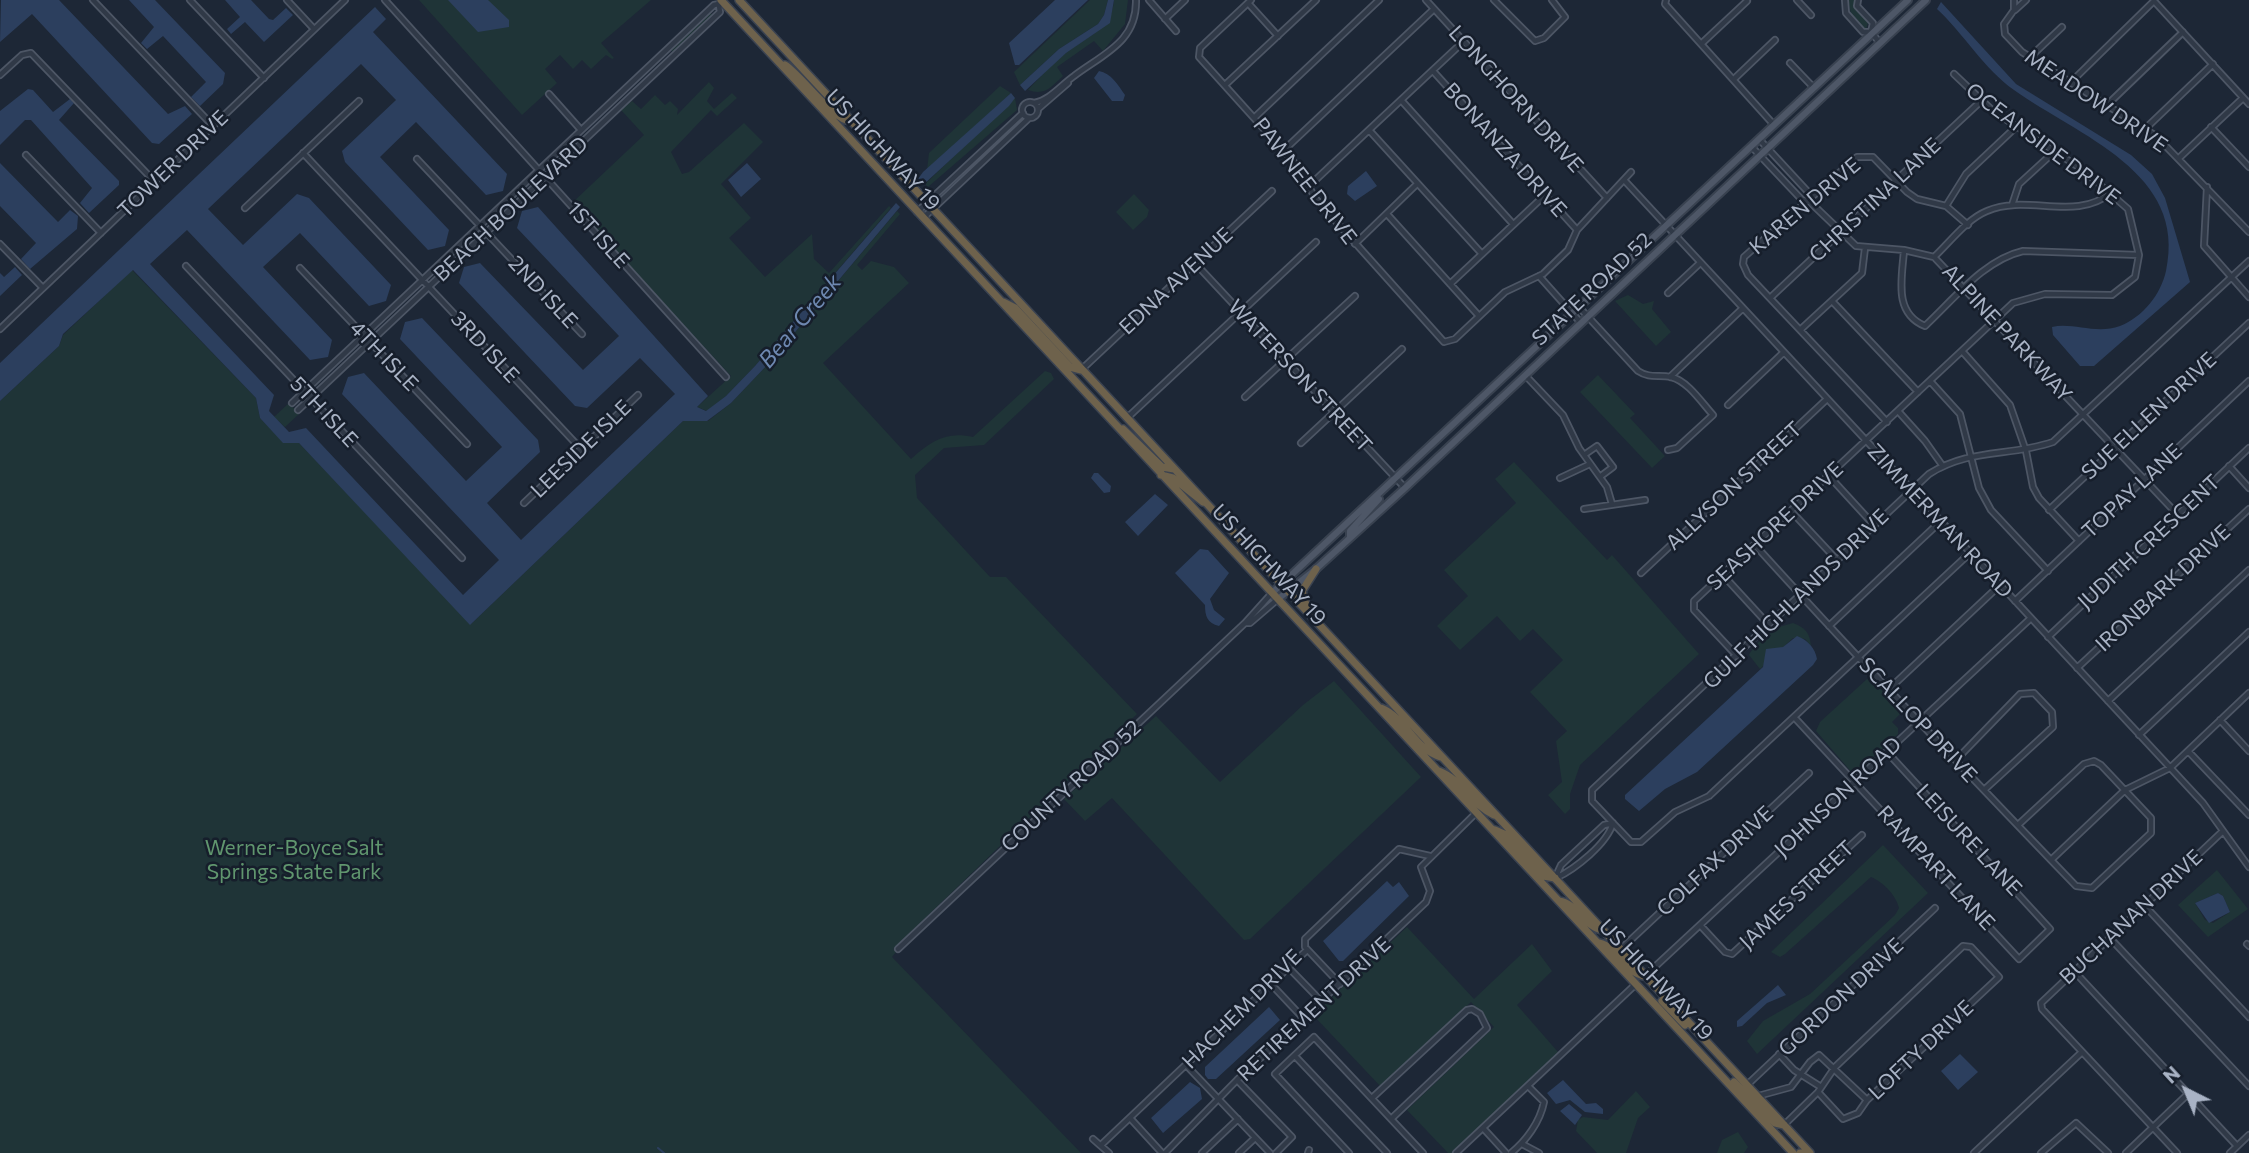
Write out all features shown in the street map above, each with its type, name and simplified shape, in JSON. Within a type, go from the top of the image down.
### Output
[{"type":"highway","name":"US HIGHWAY 19","points":[[739,0],[1810,1153]]},
{"type":"highway","name":"US HIGHWAY 19","points":[[721,3],[1793,1153]]},
{"type":"highway","points":[[775,58],[797,73],[838,117],[850,121]]},
{"type":"highway","points":[[999,300],[1014,308],[1070,367],[1081,370]]},
{"type":"highway","points":[[1111,421],[1135,438],[1163,467],[1174,469]]},
{"type":"highway","points":[[1161,475],[1173,478],[1195,499],[1206,504]]},
{"type":"highway","points":[[1312,618],[1302,592],[1317,569]]},
{"type":"highway","points":[[1377,706],[1391,712],[1430,754],[1442,757]]},
{"type":"highway","points":[[1437,770],[1450,775],[1483,811],[1498,817]]},
{"type":"highway","points":[[1489,827],[1504,834],[1543,876],[1555,878]]},
{"type":"highway","points":[[1559,901],[1570,903],[1595,929],[1603,930]]},
{"type":"highway","points":[[1598,943],[1606,945],[1633,972],[1645,976]]},
{"type":"highway","points":[[1636,984],[1651,988],[1707,1048],[1712,1048]]},
{"type":"highway","points":[[1721,1075],[1732,1080],[1775,1123],[1784,1125]]},
{"type":"main road","name":"STATE ROAD 52","points":[[1275,596],[1282,585],[1908,0]]},
{"type":"main road","name":"STATE ROAD 52","points":[[1275,596],[1288,592],[1317,569],[1924,0]]},
{"type":"main road","points":[[1350,538],[1350,531],[1377,502],[1383,491]]},
{"type":"street","points":[[93,0],[213,126]]},
{"type":"street","points":[[190,0],[264,78]]},
{"type":"street","points":[[287,0],[314,29]]},
{"type":"street","name":"TOWER DRIVE","points":[[0,329],[345,0]]},
{"type":"street","name":"1ST ISLE","points":[[385,0],[726,377]]},
{"type":"street","points":[[919,215],[1023,113],[1024,104],[1046,99],[1076,74],[1109,55],[1132,25],[1136,0]]},
{"type":"street","points":[[1149,0],[1176,31]]},
{"type":"street","points":[[1165,19],[1185,0]]},
{"type":"street","points":[[1225,85],[1315,0]]},
{"type":"street","points":[[1255,117],[1379,0]]},
{"type":"street","name":"LONGHORN DRIVE","points":[[1426,0],[1607,198]]},
{"type":"street","points":[[1494,0],[1526,36],[1535,41],[1544,38],[1564,17],[1552,0]]},
{"type":"street","points":[[1797,0],[1811,15]]},
{"type":"street","points":[[1845,0],[1846,13],[1863,32],[1872,33]]},
{"type":"street","points":[[1858,0],[1857,6],[1873,23],[1872,33],[1880,43]]},
{"type":"street","name":"MEADOW DRIVE","points":[[2014,0],[2014,10],[2004,24],[2005,34],[2029,58],[2146,128],[2179,158],[2249,232]]},
{"type":"street","points":[[2014,10],[2026,0]]},
{"type":"street","points":[[2070,83],[2154,0],[2249,104]]},
{"type":"street","points":[[1249,1],[1278,36]]},
{"type":"street","name":"PAWNEE DRIVE","points":[[1249,1],[1199,48],[1199,57],[1284,150],[1315,198],[1444,342],[1455,339],[1479,316]]},
{"type":"street","points":[[1701,44],[1746,1]]},
{"type":"street","points":[[1666,2],[1774,125]]},
{"type":"street","name":"BEACH BOULEVARD","points":[[292,403],[713,5],[721,3],[720,12],[298,410]]},
{"type":"street","points":[[1284,150],[1434,9]]},
{"type":"street","points":[[2029,58],[2062,27]]},
{"type":"street","points":[[2106,105],[2183,32]]},
{"type":"street","points":[[1734,79],[1775,40]]},
{"type":"street","points":[[1309,186],[1464,41]]},
{"type":"street","points":[[667,51],[672,57]]},
{"type":"street","points":[[0,75],[22,55],[31,53],[155,181]]},
{"type":"street","points":[[1790,63],[1814,88]]},
{"type":"street","points":[[2146,128],[2213,64]]},
{"type":"street","name":"BONANZA DRIVE","points":[[1433,71],[1577,230]]},
{"type":"street","points":[[919,215],[1030,118],[1036,116],[1038,109],[1052,101],[1076,74]]},
{"type":"street","name":"OCEANSIDE DRIVE","points":[[1954,74],[1981,101],[2112,192],[2128,209],[2139,255]]},
{"type":"street","points":[[549,94],[581,131]]},
{"type":"street","points":[[2179,158],[2243,98]]},
{"type":"street","points":[[1401,100],[1513,224]]},
{"type":"street","points":[[245,208],[359,101]]},
{"type":"street","name":"CHRISTINA LANE","points":[[1770,299],[1981,101]]},
{"type":"street","points":[[1034,103],[1038,109]]},
{"type":"street","points":[[603,110],[609,117]]},
{"type":"street","points":[[1023,113],[1030,118]]},
{"type":"street","points":[[1946,206],[1966,174],[2017,125]]},
{"type":"street","points":[[2211,127],[2249,167]]},
{"type":"street","points":[[1369,130],[1482,254]]},
{"type":"street","name":"ALPINE PARKWAY","points":[[1759,139],[1809,193],[1810,202]]},
{"type":"street","name":"ALPINE PARKWAY","points":[[1751,146],[1802,200],[1810,202],[1839,233],[1856,246],[1904,250],[1934,257],[2178,515]]},
{"type":"street","points":[[2012,205],[2019,184],[2055,151]]},
{"type":"street","name":"3RD ISLE","points":[[303,153],[581,449]]},
{"type":"street","points":[[26,155],[101,233]]},
{"type":"street","name":"KAREN DRIVE","points":[[1770,299],[1748,275],[1743,264],[1744,257],[1810,202],[1857,158],[1866,155],[1873,157],[1896,180]]},
{"type":"street","name":"2ND ISLE","points":[[417,159],[582,334]]},
{"type":"street","points":[[1387,214],[1479,316],[1505,292],[1539,276],[1568,250],[1575,241],[1577,230],[1631,172]]},
{"type":"street","points":[[1896,180],[1917,199],[1946,206],[1968,225]]},
{"type":"street","name":"ZIMMERMAN ROAD","points":[[1625,181],[2210,810],[2249,867]]},
{"type":"street","points":[[1355,244],[1418,184]]},
{"type":"street","points":[[2207,187],[2204,246],[2249,297]]},
{"type":"street","name":"EDNA AVENUE","points":[[1081,370],[1272,191]]},
{"type":"street","points":[[1934,257],[1968,225],[1989,210],[2012,205],[2081,208],[2100,202],[2112,192]]},
{"type":"street","points":[[1450,284],[1545,195]]},
{"type":"street","points":[[1126,419],[1316,242]]},
{"type":"street","points":[[0,244],[43,288]]},
{"type":"street","points":[[1800,330],[1862,272],[1865,248]]},
{"type":"street","points":[[1904,250],[1904,309],[1913,321],[1925,326],[1993,262],[2023,251],[2139,255]]},
{"type":"street","name":"SEASHORE DRIVE","points":[[1737,656],[1692,606],[1723,575],[2013,303],[2028,296],[2112,295],[2135,277],[2139,255]]},
{"type":"street","name":"GULF HIGHLANDS DRIVE","points":[[1613,823],[1590,795],[1592,790],[1737,656],[1798,593],[1910,489],[1942,465],[1972,454],[2026,451],[2053,442],[2249,261]]},
{"type":"street","name":"WATERSON STREET","points":[[1195,263],[1405,488]]},
{"type":"street","points":[[1668,293],[1700,263]]},
{"type":"street","name":"5TH ISLE","points":[[186,266],[462,558]]},
{"type":"street","name":"4TH ISLE","points":[[300,268],[467,444]]},
{"type":"street","points":[[1539,276],[1581,323]]},
{"type":"street","points":[[1245,397],[1355,296]]},
{"type":"street","points":[[1770,299],[1887,422]]},
{"type":"street","points":[[1832,301],[1919,392]]},
{"type":"street","points":[[1579,307],[1639,371],[1651,377],[1670,377],[1682,382],[1713,415],[1676,448],[1668,450]]},
{"type":"street","points":[[1670,377],[1742,309]]},
{"type":"street","name":"SUE ELLEN DRIVE","points":[[2049,510],[2249,323]]},
{"type":"street","points":[[1301,443],[1402,349]]},
{"type":"street","points":[[1962,351],[2010,405],[2026,451],[2033,487],[2049,510],[2079,541]]},
{"type":"street","points":[[1728,405],[1783,353]]},
{"type":"street","points":[[1525,375],[1563,415],[1584,455],[1601,476],[1612,504]]},
{"type":"street","points":[[1930,381],[1960,414],[1979,488],[1991,510],[2048,571]]},
{"type":"street","name":"TOPAY LANE","points":[[2015,601],[2249,381]]},
{"type":"street","name":"LEESIDE ISLE","points":[[524,503],[638,395]]},
{"type":"street","name":"ALLYSON STREET","points":[[1641,573],[1827,399]]},
{"type":"street","points":[[1898,411],[1926,441],[1942,465]]},
{"type":"street","points":[[1584,455],[1597,446],[1613,467],[1601,476]]},
{"type":"street","name":"JUDITH CRESCENT","points":[[2048,637],[2249,448]]},
{"type":"street","points":[[1560,478],[1590,464]]},
{"type":"street","points":[[2229,466],[2249,488]]},
{"type":"street","points":[[1829,476],[1873,524]]},
{"type":"street","points":[[1584,509],[1645,500]]},
{"type":"street","name":"IRONBARK DRIVE","points":[[2077,668],[2249,509]]},
{"type":"street","points":[[1791,511],[1836,559]]},
{"type":"street","points":[[1829,626],[1941,521]]},
{"type":"street","name":"SCALLOP DRIVE","points":[[1755,545],[2076,886],[2092,888],[2151,833],[2151,818],[2125,790]]},
{"type":"street","points":[[1613,823],[1631,842],[1642,842],[1675,812],[1709,796],[1970,553]]},
{"type":"street","points":[[2108,702],[2249,570]]},
{"type":"street","points":[[1723,575],[1768,624]]},
{"type":"street","points":[[1889,689],[2000,585]]},
{"type":"street","name":"COUNTY ROAD 52","points":[[898,949],[1275,596]]},
{"type":"street","name":"JOHNSON ROAD","points":[[1645,976],[2031,618]]},
{"type":"street","points":[[2139,735],[2249,632]]},
{"type":"street","points":[[1956,760],[2020,694],[2026,691],[2034,693],[2052,712],[2053,727],[1984,790]]},
{"type":"street","points":[[2051,860],[2125,790],[2170,768],[2249,693]]},
{"type":"street","name":"RAMPART LANE","points":[[1794,718],[2020,958]]},
{"type":"street","points":[[2220,720],[2249,751]]},
{"type":"street","points":[[2188,751],[2249,815]]},
{"type":"street","name":"LEISURE LANE","points":[[1887,752],[2050,929],[2020,958]]},
{"type":"street","points":[[2018,825],[2084,764],[2094,761],[2101,765],[2125,790]]},
{"type":"street","name":"COLFAX DRIVE","points":[[1621,949],[1810,773]]},
{"type":"street","points":[[1430,856],[1476,813]]},
{"type":"street","points":[[1555,878],[1567,873],[1610,833],[1613,823]]},
{"type":"street","points":[[1555,878],[1561,865],[1604,825],[1613,823]]},
{"type":"street","name":"BUCHANAN DRIVE","points":[[2082,1052],[2042,1009],[2041,1003],[2222,831]]},
{"type":"street","name":"JAMES STREET","points":[[1700,925],[1725,952],[1732,954],[1862,835]]},
{"type":"street","name":"HACHEM DRIVE","points":[[1101,1145],[1289,968],[1307,950],[1303,943],[1305,939],[1399,849],[1430,856]]},
{"type":"street","name":"RETIREMENT DRIVE","points":[[1164,1153],[1220,1101],[1237,1080],[1426,902],[1430,891],[1421,867],[1430,856]]},
{"type":"street","points":[[2144,905],[2249,1017]]},
{"type":"street","name":"GORDON DRIVE","points":[[1746,1085],[1935,908]]},
{"type":"street","points":[[2109,937],[2249,1086]]},
{"type":"street","name":"LOFTY DRIVE","points":[[1819,1090],[1843,1119],[1858,1113],[1867,1100],[1999,977],[1968,946],[1963,946],[1835,1067]]},
{"type":"street","points":[[1307,950],[1340,984]]},
{"type":"street","points":[[1289,968],[1321,1001]]},
{"type":"street","points":[[2073,970],[2237,1146]]},
{"type":"street","points":[[1271,984],[1303,1018]]},
{"type":"street","points":[[1455,1153],[1636,984]]},
{"type":"street","points":[[1372,1098],[1467,1010],[1472,1009],[1480,1014],[1487,1028],[1391,1119]]},
{"type":"street","points":[[1349,1153],[1275,1074],[1314,1037],[1423,1153]]},
{"type":"street","points":[[1974,1153],[2082,1052],[2177,1153]]},
{"type":"street","points":[[1779,1054],[1819,1090]]},
{"type":"street","points":[[1758,1096],[1791,1087],[1802,1076],[1810,1062],[1819,1055],[1835,1067],[1867,1100]]},
{"type":"street","points":[[1295,1056],[1387,1153]]},
{"type":"street","points":[[1186,1065],[1270,1153]]},
{"type":"street","points":[[1784,1125],[1819,1090],[1835,1067]]},
{"type":"street","points":[[1237,1080],[1292,1137],[1276,1153]]},
{"type":"street","points":[[1483,1128],[1509,1153],[1522,1144],[1542,1111],[1544,1102],[1528,1086]]},
{"type":"street","points":[[2126,1153],[2189,1093]]},
{"type":"street","points":[[1130,1118],[1164,1153]]},
{"type":"street","points":[[1202,1153],[1238,1119]]},
{"type":"street","points":[[2041,1153],[2076,1123],[2108,1153]]},
{"type":"street","points":[[1239,1153],[1255,1138]]},
{"type":"street","points":[[2230,1153],[2248,1138]]},
{"type":"street","points":[[1093,1139],[1109,1153]]},
{"type":"street","points":[[1522,1144],[1539,1153]]},
{"type":"green space","points":[[419,0],[651,0],[601,43],[614,58],[606,55],[591,69],[582,60],[573,69],[560,55],[545,69],[557,83],[522,115]]},
{"type":"green space","points":[[1090,0],[1108,0],[1098,24],[1059,49],[1020,85],[1014,72]]},
{"type":"green space","points":[[1114,0],[1128,0],[1125,24],[1103,51],[1094,41],[1057,67],[1063,76],[1051,87],[1039,92],[1028,90],[1062,56],[1104,25]]},
{"type":"green space","points":[[1848,0],[1855,0],[1857,10],[1868,23],[1866,29],[1852,18]]},
{"type":"green space","points":[[710,12],[713,16],[675,52],[671,51]]},
{"type":"green space","points":[[709,82],[714,88],[707,101],[714,109],[732,93],[737,98],[717,116],[711,110],[671,152],[682,174],[689,172],[744,123],[763,142],[721,184],[751,218],[729,238],[765,277],[812,234],[814,259],[829,273],[889,206],[891,208],[755,366],[707,411],[697,407],[731,376],[572,203],[644,135],[621,110],[632,101],[641,109],[655,95],[665,105],[670,101],[678,109],[677,115]]},
{"type":"green space","points":[[1000,86],[1011,93],[927,170],[929,153]]},
{"type":"green space","points":[[1015,98],[1017,110],[928,187],[925,184]]},
{"type":"green space","points":[[1134,194],[1149,210],[1147,217],[1133,230],[1116,212]]},
{"type":"green space","name":"Werner-Boyce Salt Springs State Park","points":[[897,211],[900,214],[857,265],[862,270],[871,261],[894,267],[909,283],[823,363],[911,459],[939,439],[955,435],[973,437],[1045,371],[1051,373],[1054,379],[984,445],[944,448],[915,475],[917,498],[990,577],[1006,577],[1137,714],[893,949],[896,952],[892,957],[1081,1153],[0,1153],[0,401],[59,346],[63,335],[132,270],[256,398],[260,418],[283,442],[299,443],[471,624],[683,421],[708,421],[731,403],[770,362]]},
{"type":"green space","points":[[1628,295],[1643,304],[1654,301],[1652,309],[1671,332],[1656,346],[1615,301]]},
{"type":"green space","points":[[1598,375],[1635,414],[1630,418],[1665,456],[1652,468],[1580,392]]},
{"type":"green space","points":[[289,403],[299,414],[285,427],[274,417]]},
{"type":"green space","points":[[1514,462],[1607,560],[1612,555],[1699,654],[1580,765],[1570,794],[1570,809],[1565,814],[1548,795],[1562,782],[1556,741],[1567,731],[1530,692],[1563,660],[1533,629],[1520,641],[1497,616],[1460,650],[1437,626],[1468,596],[1444,570],[1516,503],[1495,479]]},
{"type":"green space","points":[[1793,623],[1806,631],[1811,646],[1805,639],[1793,638],[1760,669],[1749,655],[1752,650],[1769,630]]},
{"type":"green space","points":[[1867,679],[1872,680],[1899,708],[1900,714],[1892,722],[1898,728],[1898,734],[1854,775],[1816,731],[1820,722]]},
{"type":"green space","points":[[1334,681],[1421,777],[1250,939],[1244,940],[1112,798],[1085,821],[1064,799],[1156,716],[1220,782],[1303,705]]},
{"type":"green space","points":[[1883,845],[1928,893],[1757,1054],[1747,1041],[1763,1021],[1810,994],[1895,915],[1899,908],[1895,898],[1871,877],[1785,954],[1780,957],[1771,952]]},
{"type":"green space","points":[[2217,870],[2248,909],[2208,937],[2178,905]],"holes":[[[2218,893],[2223,896],[2230,912],[2213,923],[2205,920],[2195,903]]]},
{"type":"green space","points":[[1407,927],[1474,999],[1532,944],[1552,971],[1517,1005],[1558,1052],[1452,1153],[1448,1153],[1407,1110],[1494,1027],[1471,1002],[1381,1087],[1313,1015]]},
{"type":"green space","points":[[1636,1091],[1650,1107],[1638,1118],[1626,1153],[1597,1153],[1576,1131],[1578,1120],[1583,1117],[1608,1120]]},
{"type":"green space","points":[[1738,1132],[1748,1147],[1744,1153],[1717,1153],[1722,1140]]},
{"type":"water","points":[[1,0],[59,0],[168,114],[185,106],[192,114],[159,144],[152,143],[32,14],[0,42]]},
{"type":"water","points":[[129,0],[155,0],[225,73],[223,84],[200,106],[191,97],[206,82],[163,36],[147,49],[141,43],[154,27]]},
{"type":"water","points":[[225,0],[251,0],[273,20],[286,8],[293,15],[264,42],[245,22],[231,34],[227,29],[240,17]]},
{"type":"water","points":[[448,0],[488,0],[509,20],[509,27],[478,32]]},
{"type":"water","points":[[1055,0],[1088,0],[1019,65],[1015,65],[1009,43]]},
{"type":"water","points":[[1108,0],[1114,0],[1110,23],[1066,53],[1025,91],[1020,85],[1059,49],[1098,24]]},
{"type":"water","points":[[1941,2],[2016,84],[2131,155],[2152,174],[2165,198],[2190,282],[2094,366],[2080,366],[2053,335],[2052,327],[2102,329],[2120,326],[2136,317],[2150,304],[2164,280],[2166,271],[2168,237],[2161,207],[2144,182],[2122,161],[2096,141],[2003,82],[1937,9]]},
{"type":"water","name":"Bear Creek","points":[[375,7],[386,19],[373,32],[507,174],[503,191],[486,195],[416,122],[380,157],[449,230],[445,246],[428,250],[345,162],[342,151],[396,100],[361,64],[208,209],[243,245],[297,194],[309,198],[391,285],[386,301],[369,306],[300,233],[263,267],[332,340],[328,357],[310,360],[187,230],[150,264],[274,395],[269,411],[289,432],[306,428],[463,595],[499,560],[342,394],[348,377],[364,373],[466,481],[502,447],[400,339],[405,322],[422,318],[538,440],[540,452],[487,503],[521,540],[675,394],[640,358],[587,408],[575,406],[459,283],[464,267],[480,263],[583,370],[619,336],[517,228],[522,211],[538,207],[708,396],[697,407],[706,411],[726,396],[755,366],[896,203],[900,207],[770,362],[731,403],[707,421],[683,421],[470,625],[299,443],[283,443],[260,418],[256,398],[133,270],[63,334],[59,346],[0,401],[0,363]]},
{"type":"water","points":[[1099,71],[1107,74],[1117,84],[1125,95],[1123,101],[1112,101],[1094,78]]},
{"type":"water","points":[[28,89],[33,90],[53,112],[70,99],[74,103],[59,120],[119,181],[119,185],[89,213],[80,203],[92,188],[31,120],[25,120],[0,145],[0,111]]},
{"type":"water","points":[[1011,93],[1015,98],[1009,106],[923,185],[918,179],[923,172]]},
{"type":"water","points":[[0,163],[58,222],[70,210],[78,216],[77,229],[30,269],[21,259],[36,243],[0,206]]},
{"type":"water","points":[[747,163],[761,179],[741,197],[728,180]]},
{"type":"water","points":[[1366,171],[1377,186],[1355,201],[1347,194],[1348,186]]},
{"type":"water","points":[[15,267],[22,275],[0,296],[0,273],[4,277]]},
{"type":"water","points":[[1094,473],[1098,473],[1111,486],[1110,492],[1104,493],[1091,478]]},
{"type":"water","points":[[1155,494],[1168,505],[1138,536],[1125,522]]},
{"type":"water","points":[[1200,549],[1208,550],[1229,573],[1210,599],[1214,610],[1225,619],[1219,626],[1209,621],[1205,605],[1175,573]]},
{"type":"water","points":[[1797,636],[1808,642],[1815,651],[1817,659],[1813,665],[1697,772],[1665,789],[1639,811],[1625,799],[1625,795],[1763,667],[1766,649],[1783,647]]},
{"type":"water","points":[[1387,881],[1393,887],[1399,882],[1409,896],[1343,961],[1339,961],[1323,941]]},
{"type":"water","points":[[2218,893],[2223,896],[2230,912],[2209,923],[2195,903]]},
{"type":"water","points":[[1778,985],[1786,995],[1767,1003],[1742,1026],[1737,1027],[1737,1021]]},
{"type":"water","points":[[1269,1007],[1280,1020],[1216,1079],[1208,1079],[1205,1067]]},
{"type":"water","points":[[1960,1054],[1978,1072],[1958,1090],[1941,1071]]},
{"type":"water","points":[[1563,1080],[1586,1104],[1596,1103],[1603,1109],[1603,1114],[1585,1112],[1570,1100],[1556,1104],[1547,1093]]},
{"type":"water","points":[[1190,1082],[1200,1088],[1202,1099],[1163,1133],[1151,1118]]},
{"type":"water","points":[[1569,1104],[1582,1115],[1575,1125],[1560,1111]]},
{"type":"waterway","points":[[658,1148],[664,1153]]}]
